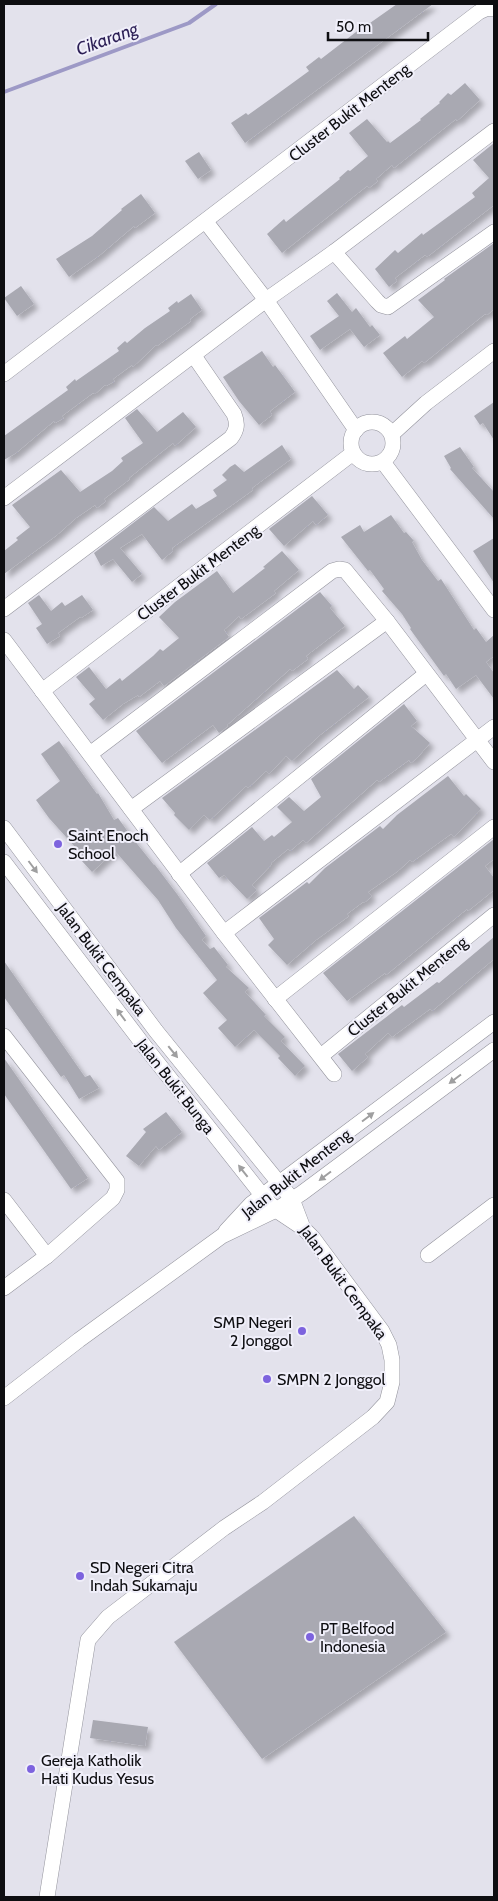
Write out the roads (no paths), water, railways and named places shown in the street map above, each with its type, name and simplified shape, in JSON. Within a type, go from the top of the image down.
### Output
[{"type":"street","name":"Cluster Bukit Menteng","points":[[4,374],[206,222],[479,12],[488,8],[494,9]]},
{"type":"street","points":[[4,498],[266,300],[334,252],[494,132]]},
{"type":"street","points":[[206,222],[266,300],[356,430]]},
{"type":"street","points":[[334,252],[376,301],[388,307],[494,232]]},
{"type":"street","points":[[392,434],[426,403],[494,351]]},
{"type":"street","points":[[4,609],[236,432],[234,414],[194,356]]},
{"type":"street","points":[[371,422],[379,423],[392,434],[393,450],[383,462],[374,465],[358,460],[353,453],[351,445],[352,437],[356,430],[371,422]]},
{"type":"street","name":"Cluster Bukit Menteng","points":[[42,691],[353,453]]},
{"type":"street","points":[[383,462],[494,610]]},
{"type":"street","points":[[90,754],[332,571],[338,569],[345,570],[387,620],[494,762]]},
{"type":"street","points":[[131,809],[387,620]]},
{"type":"street","points":[[4,640],[179,874],[334,1074]]},
{"type":"street","points":[[179,874],[426,674]]},
{"type":"street","points":[[224,933],[494,727]]},
{"type":"street","points":[[275,998],[494,827]]},
{"type":"street","name":"Jalan Bukit Cempaka","points":[[4,828],[156,1031],[292,1199],[303,1228],[328,1257],[382,1331],[389,1345],[392,1360],[392,1382],[387,1402],[373,1417],[263,1502],[224,1528],[108,1617],[88,1640],[47,1897]]},
{"type":"street","name":"Jalan Bukit Bunga","points":[[4,862],[142,1043],[262,1195],[276,1210],[303,1228]]},
{"type":"street","points":[[55,927],[69,915]]},
{"type":"street","name":"Cluster Bukit Menteng","points":[[320,1056],[494,915]]},
{"type":"street","name":"Jalan Bukit Menteng","points":[[222,1236],[251,1204],[262,1195],[494,1022]]},
{"type":"street","points":[[142,1043],[156,1031]]},
{"type":"street","points":[[4,1036],[117,1181],[117,1190],[113,1198],[47,1256],[4,1288]]},
{"type":"street","name":"Jalan Bukit Menteng","points":[[222,1236],[276,1210],[494,1050]]},
{"type":"street","points":[[4,1200],[47,1256]]},
{"type":"street","points":[[428,1255],[494,1205]]},
{"type":"street","points":[[4,1398],[79,1340],[222,1236]]},
{"type":"waterway","name":"Cikarang","points":[[4,92],[189,23],[216,4]]},
{"type":"place","name":"Saint Enoch School","points":[[58,844]]},
{"type":"place","name":"SMP Negeri 2 Jonggol","points":[[302,1331]]},
{"type":"place","name":"SMPN 2 Jonggol","points":[[267,1379]]},
{"type":"place","name":"SD Negeri Citra Indah Sukamaju","points":[[80,1576]]},
{"type":"place","name":"PT Belfood Indonesia","points":[[310,1637]]},
{"type":"place","name":"Gereja Katholik Hati Kudus Yesus","points":[[31,1769]]}]
